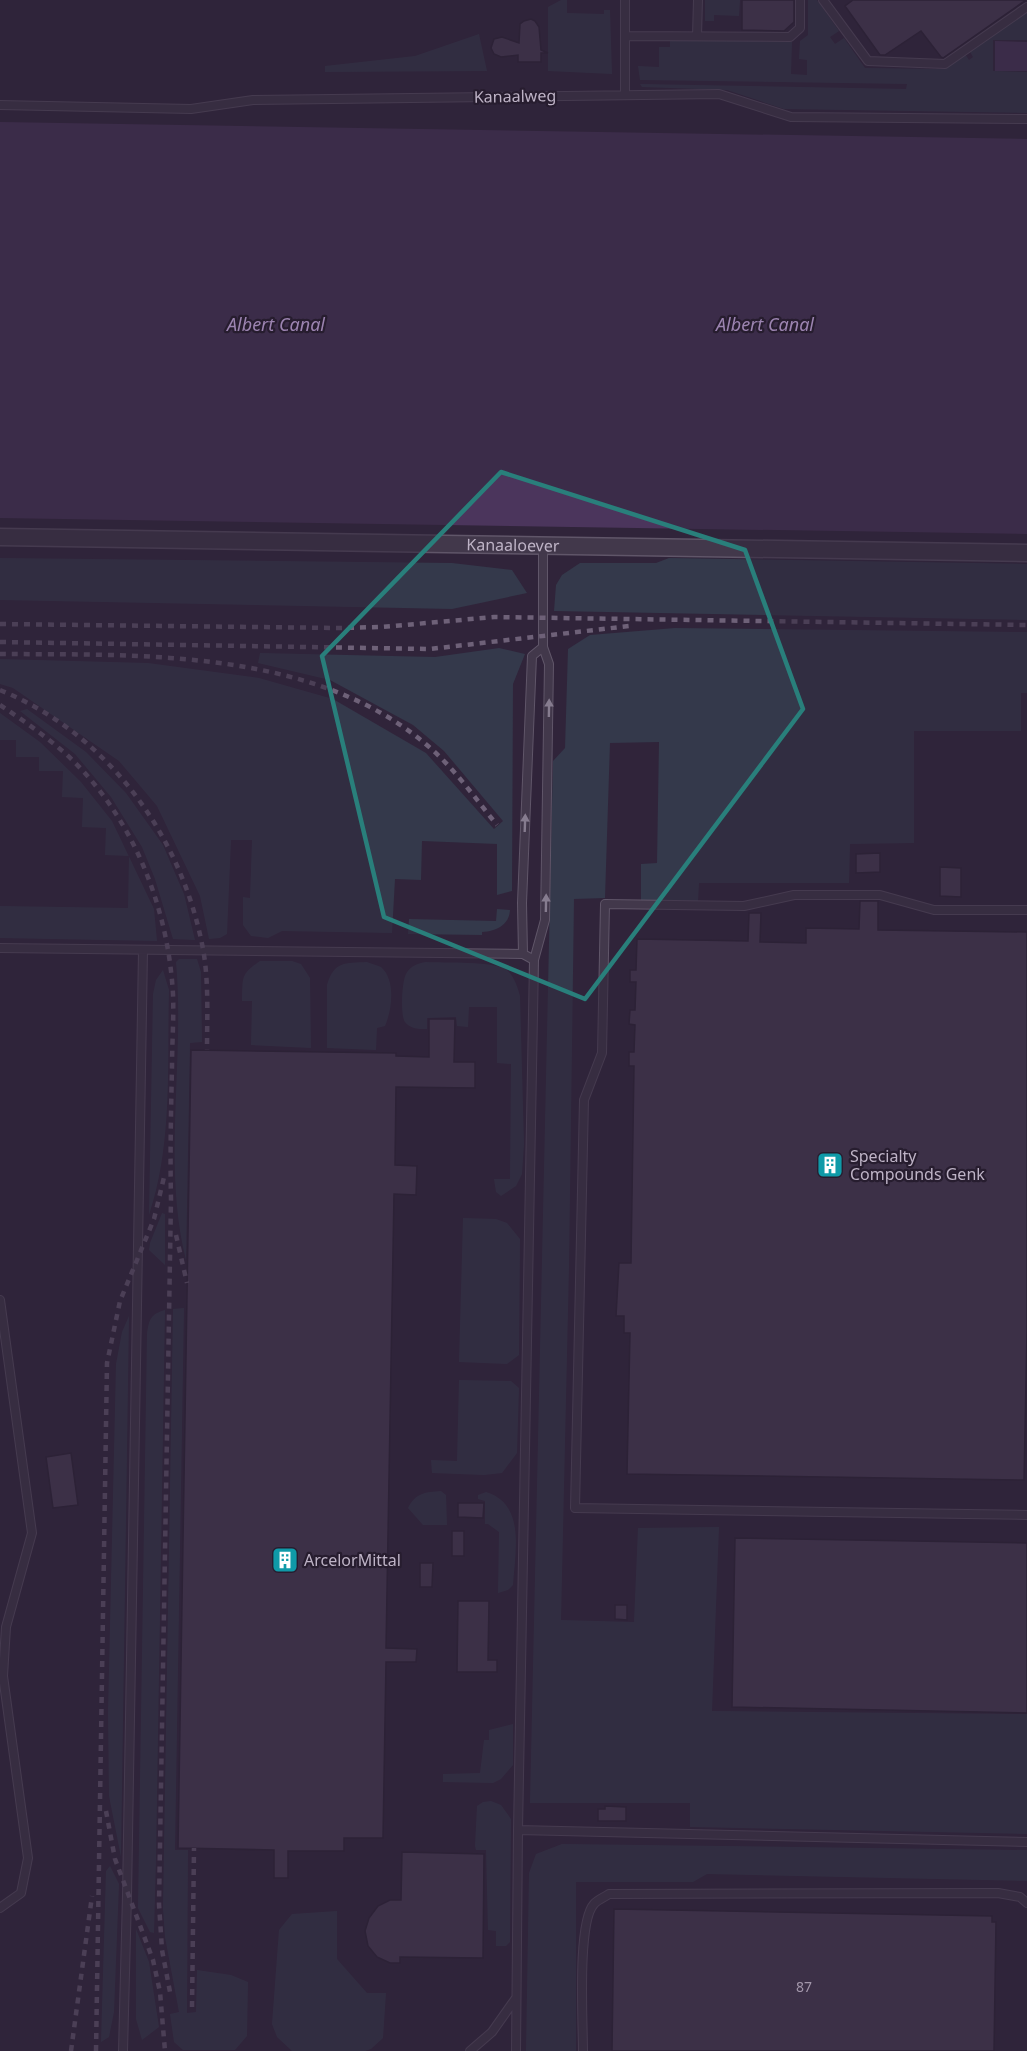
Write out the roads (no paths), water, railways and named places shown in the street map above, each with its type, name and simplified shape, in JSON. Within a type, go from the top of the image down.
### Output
[{"type":"street","name":"Kanaaloever","points":[[0,537],[1027,553]]},
{"type":"lane","points":[[625,0],[625,94]]},
{"type":"lane","points":[[698,0],[698,36]]},
{"type":"lane","points":[[626,36],[790,37],[800,28],[800,0]]},
{"type":"lane","points":[[823,0],[868,61],[945,64],[1027,7]]},
{"type":"lane","name":"Kanaalweg","points":[[0,105],[191,109],[253,100],[719,94],[791,117],[1027,119]]},
{"type":"lane","points":[[516,2051],[534,960],[545,920],[549,664],[543,647],[543,545]]},
{"type":"lane","points":[[523,954],[522,903],[532,656],[543,647]]},
{"type":"lane","points":[[1027,910],[934,910],[880,895],[794,895],[744,906],[605,904],[602,1053],[584,1100],[575,1508],[1027,1515]]},
{"type":"lane","points":[[0,948],[523,954],[534,960]]},
{"type":"lane","points":[[123,2051],[128,1895],[142,951]]},
{"type":"lane","points":[[0,1300],[32,1533],[6,1627],[3,1676],[28,1858],[21,1893],[0,1908]]},
{"type":"lane","points":[[518,1830],[1027,1842]]},
{"type":"lane","points":[[583,2051],[586,1917],[594,1903],[609,1894],[998,1893],[1020,1897],[1027,1903]]},
{"type":"lane","points":[[470,2051],[492,2032],[516,1997]]},
{"type":"water","points":[[995,41],[1027,42],[1027,71],[995,71]]},
{"type":"water","name":"Albert Canal","points":[[0,122],[1027,139],[1027,534],[0,518]]},
{"type":"railway","points":[[0,624],[338,628],[382,627],[494,617],[1027,625]]},
{"type":"railway","points":[[0,642],[430,649],[629,626]]},
{"type":"railway","points":[[0,654],[110,655],[224,664],[280,674],[333,690],[383,714],[428,746],[455,774],[497,825]]},
{"type":"railway","points":[[0,690],[39,709],[74,733],[106,761],[134,794],[158,829],[178,867],[193,907],[203,949],[207,987],[207,1050]]},
{"type":"railway","points":[[0,705],[34,728],[66,754],[110,805],[128,833],[154,895],[170,961],[173,994],[171,1199],[159,1904],[162,1950],[170,1992]]},
{"type":"railway","points":[[96,2051],[107,1363],[120,1301],[154,1219],[165,1173]]},
{"type":"railway","points":[[176,1235],[187,1283]]},
{"type":"railway","points":[[106,1811],[115,1859],[153,1960],[160,1992],[165,2051]]},
{"type":"railway","points":[[192,2007],[194,1848]]},
{"type":"railway","points":[[71,2051],[92,1896]]},
{"type":"place","name":"Specialty Compounds Genk","points":[[830,1165]]},
{"type":"place","name":"ArcelorMittal","points":[[285,1560]]}]
